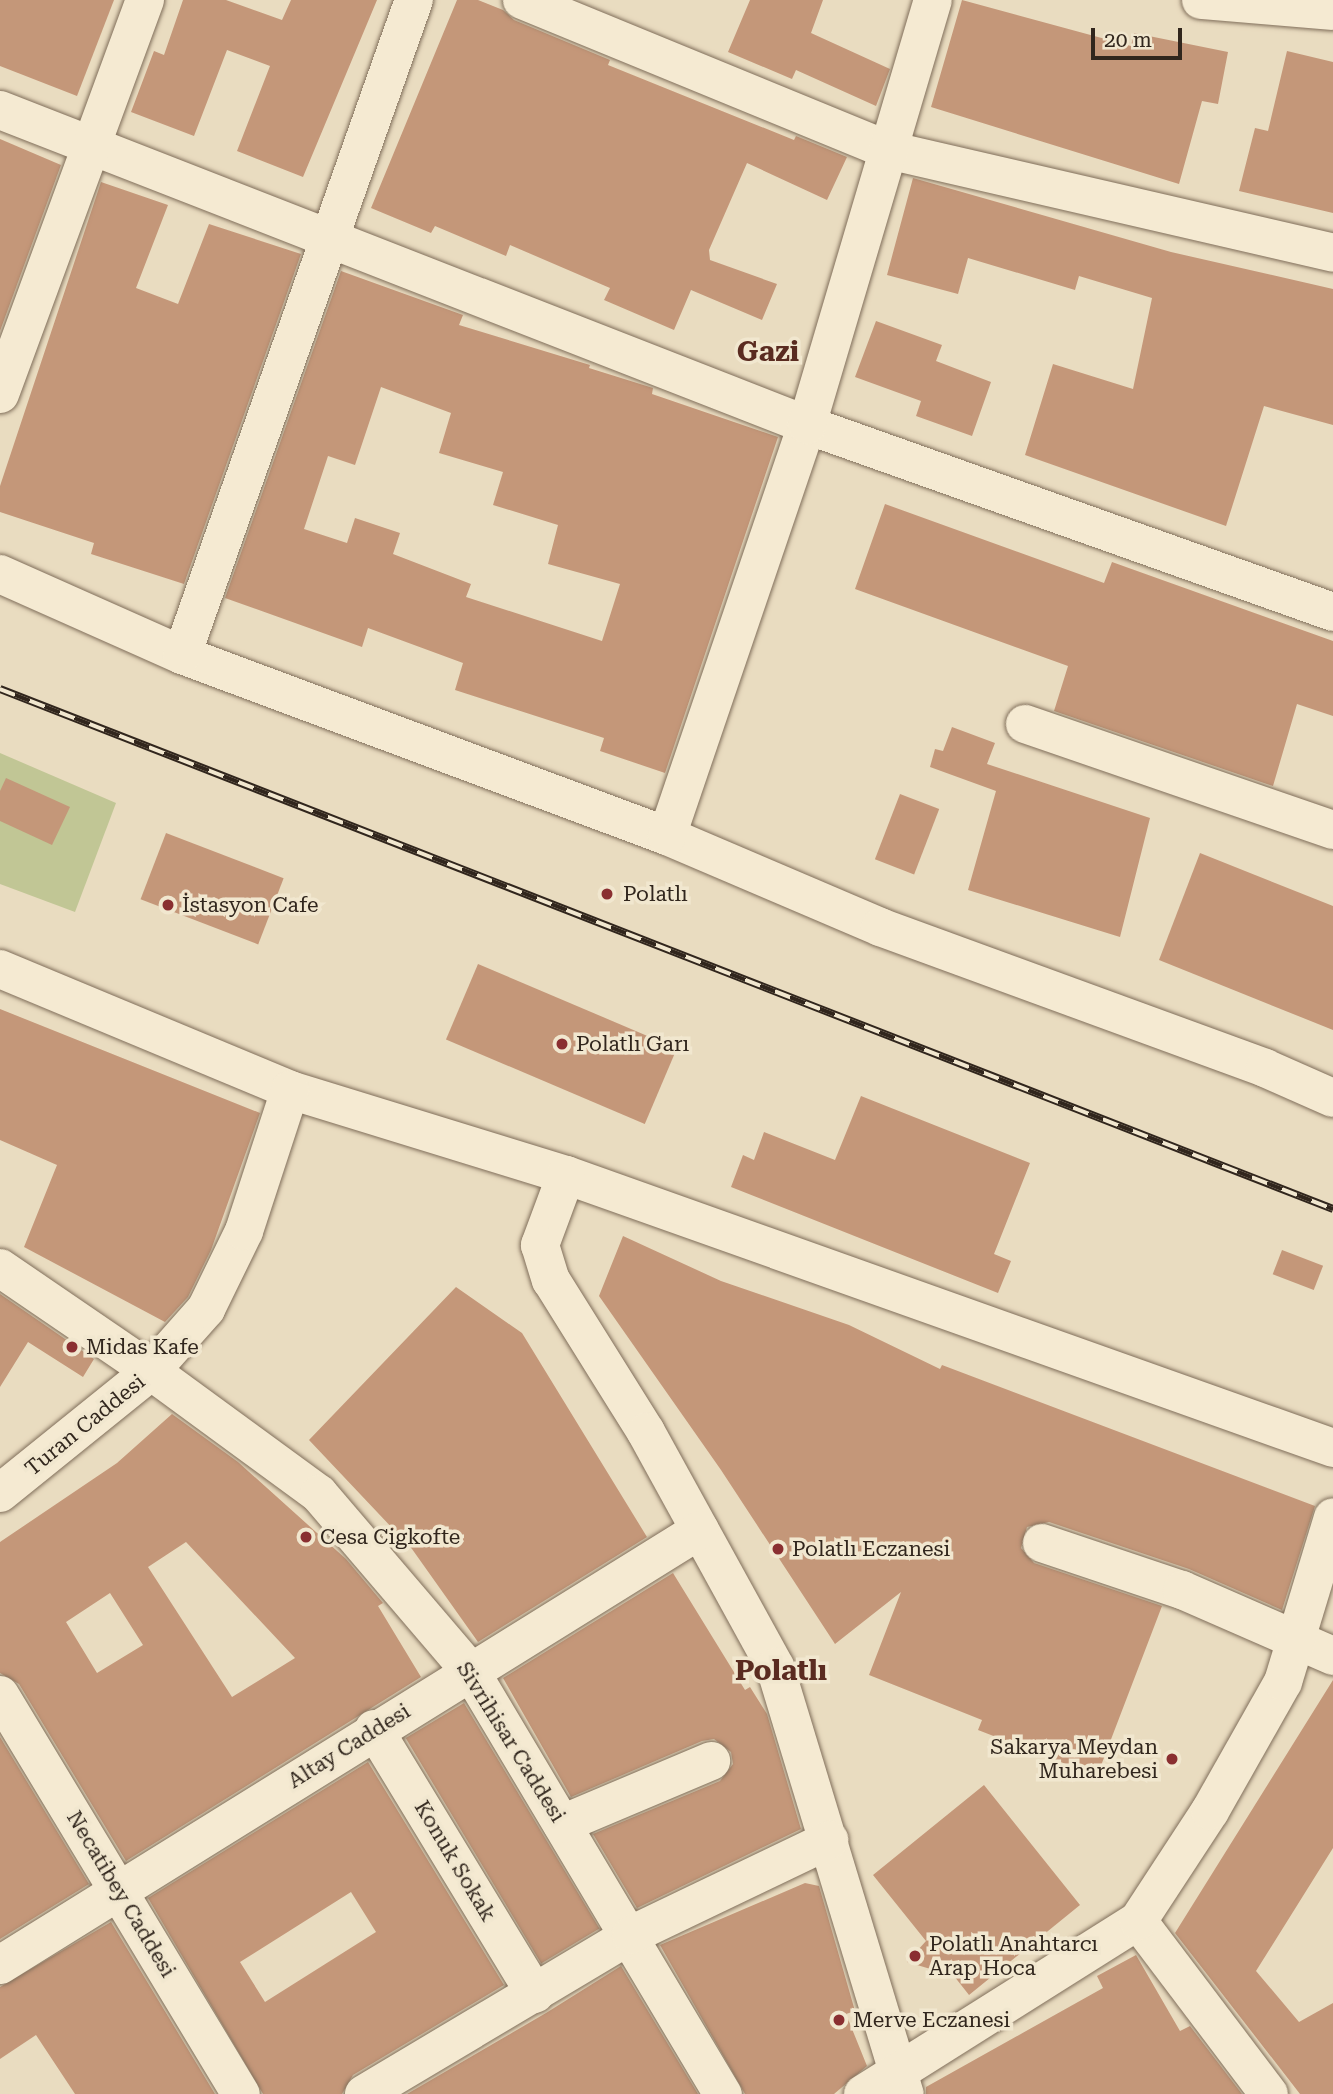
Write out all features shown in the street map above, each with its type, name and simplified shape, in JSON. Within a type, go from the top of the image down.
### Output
[{"type":"street","points":[[0,394],[145,0]]},
{"type":"street","points":[[182,655],[332,240],[414,0]]},
{"type":"street","points":[[522,0],[888,150],[1333,253]]},
{"type":"street","points":[[667,836],[807,425],[933,0]]},
{"type":"street","points":[[1201,0],[1333,11]]},
{"type":"street","points":[[0,110],[807,425],[1333,612]]},
{"type":"street","points":[[0,574],[182,655],[667,836],[880,927],[1265,1068],[1333,1098]]},
{"type":"street","points":[[1026,724],[1333,830]]},
{"type":"street","points":[[1,970],[289,1090],[566,1175],[1333,1448]]},
{"type":"street","name":"Turan Caddesi","points":[[0,1493],[151,1370],[206,1309],[244,1231],[289,1090]]},
{"type":"street","points":[[566,1175],[540,1245],[551,1280],[646,1432],[775,1667],[902,2084]]},
{"type":"street","name":"Sivrihisar Caddesi","points":[[0,1268],[151,1370],[319,1494],[471,1672],[631,1935],[723,2094]]},
{"type":"street","points":[[863,2094],[902,2084],[1138,1921],[1210,1811],[1283,1682],[1333,1517]]},
{"type":"street","name":"Altay Caddesi","points":[[0,1965],[374,1728],[471,1672],[700,1530]]},
{"type":"street","points":[[1042,1543],[1182,1590],[1297,1636],[1333,1656]]},
{"type":"street","name":"Necatibey Caddesi","points":[[0,1695],[241,2094]]},
{"type":"street","name":"Konuk Sokak","points":[[374,1728],[535,1994]]},
{"type":"street","points":[[562,1824],[711,1761]]},
{"type":"street","points":[[365,2094],[631,1935],[829,1840]]},
{"type":"street","points":[[1138,1921],[1269,2094]]},
{"type":"green space","points":[[0,753],[116,803],[75,912],[0,884]]},
{"type":"building","points":[[0,0],[114,0],[77,96],[0,66]]},
{"type":"building","points":[[183,0],[226,0],[282,20],[291,0],[377,0],[303,177],[237,151],[270,66],[227,50],[194,136],[131,112],[154,51],[164,55]]},
{"type":"building","points":[[457,0],[478,0],[503,10],[514,20],[610,60],[608,65],[794,140],[796,136],[847,157],[827,200],[747,163],[709,250],[710,260],[777,284],[762,320],[691,290],[674,330],[604,300],[610,288],[510,245],[506,256],[435,226],[431,233],[371,208]]},
{"type":"building","points":[[750,0],[823,0],[811,33],[890,69],[876,106],[796,70],[792,79],[728,52]]},
{"type":"building","points":[[962,0],[1131,46],[1134,33],[1228,52],[1218,104],[1202,101],[1179,184],[931,107]]},
{"type":"building","points":[[1287,51],[1333,62],[1333,213],[1239,191],[1255,128],[1268,131]]},
{"type":"building","points":[[0,139],[61,165],[0,331]]},
{"type":"building","points":[[913,178],[1171,252],[1333,289],[1333,425],[1264,406],[1226,526],[1025,455],[1053,364],[1133,389],[1152,298],[1079,276],[1075,290],[968,258],[958,294],[887,275]]},
{"type":"building","points":[[101,182],[168,205],[136,288],[178,304],[209,224],[301,254],[184,584],[91,554],[94,543],[0,512],[0,486]]},
{"type":"building","points":[[341,271],[463,315],[459,325],[590,365],[589,368],[653,388],[652,394],[778,437],[665,773],[600,751],[604,738],[455,690],[463,663],[368,628],[362,647],[225,598]],"holes":[[[381,387],[451,413],[439,453],[503,472],[493,505],[558,525],[548,564],[620,584],[602,641],[466,597],[471,584],[393,554],[400,533],[355,518],[347,543],[304,529],[328,456],[355,465]]]},
{"type":"building","points":[[876,321],[942,345],[936,361],[991,382],[972,436],[916,416],[921,401],[855,377]]},
{"type":"building","points":[[885,504],[1104,583],[1112,562],[1333,641],[1333,716],[1297,704],[1273,786],[1054,711],[1068,666],[855,589]]},
{"type":"building","points":[[952,727],[995,743],[987,764],[1150,818],[1120,937],[968,890],[996,791],[930,767],[935,749],[943,751]]},
{"type":"building","points":[[6,778],[70,807],[52,845],[0,821],[0,791]]},
{"type":"building","points":[[900,794],[939,809],[914,874],[875,859]]},
{"type":"building","points":[[166,833],[284,878],[258,944],[141,899]]},
{"type":"building","points":[[1200,853],[1333,906],[1333,1030],[1159,960]]},
{"type":"building","name":"Polatlı Garı","points":[[478,964],[677,1048],[645,1124],[446,1039]]},
{"type":"building","points":[[0,1009],[260,1113],[211,1250],[188,1297],[165,1322],[24,1247],[57,1165],[0,1140]]},
{"type":"building","points":[[861,1096],[1030,1163],[994,1254],[1011,1261],[998,1293],[731,1187],[743,1155],[754,1160],[764,1132],[835,1160]]},
{"type":"building","points":[[623,1236],[721,1281],[849,1325],[940,1369],[942,1365],[1315,1506],[1282,1610],[1189,1569],[1049,1522],[1027,1527],[1021,1548],[1034,1563],[1162,1606],[1097,1776],[978,1730],[982,1720],[869,1675],[901,1592],[835,1644],[721,1470],[599,1296]]},
{"type":"building","points":[[1282,1250],[1323,1266],[1314,1290],[1273,1274]]},
{"type":"building","points":[[456,1287],[522,1333],[647,1537],[478,1642],[412,1549],[309,1440]]},
{"type":"building","points":[[0,1294],[94,1359],[83,1377],[28,1342],[0,1387]]},
{"type":"building","points":[[172,1414],[238,1462],[346,1559],[383,1603],[378,1606],[421,1677],[126,1861],[19,1684],[0,1673],[0,1542],[117,1463]],"holes":[[[186,1542],[295,1658],[232,1697],[148,1567]],[[110,1593],[143,1645],[97,1673],[66,1622]]]},
{"type":"building","points":[[673,1573],[745,1690],[750,1687],[767,1714],[801,1829],[637,1908],[593,1834],[720,1781],[733,1764],[731,1752],[714,1739],[702,1741],[571,1797],[503,1678]]},
{"type":"building","points":[[1333,1680],[1333,1848],[1256,1971],[1299,2022],[1333,2003],[1333,2094],[1300,2094],[1175,1933]]},
{"type":"building","points":[[464,1703],[599,1928],[541,1963],[406,1738]]},
{"type":"building","points":[[0,1737],[89,1884],[0,1939]]},
{"type":"building","points":[[368,1762],[504,1985],[353,2075],[342,2094],[263,2094],[148,1898]],"holes":[[[351,1892],[376,1932],[265,2002],[240,1962]]]},
{"type":"building","points":[[984,1785],[1080,1905],[969,1995],[954,1976],[907,1962],[926,1941],[873,1875]]},
{"type":"building","points":[[805,1883],[819,1886],[855,2011],[846,2014],[867,2066],[834,2094],[745,2094],[660,1945]]},
{"type":"building","points":[[111,1922],[215,2094],[75,2094],[36,2035],[0,2059],[0,1987]]},
{"type":"building","points":[[1136,1955],[1180,2031],[1190,2026],[1242,2094],[926,2094],[926,2087],[1103,1988],[1097,1976]]},
{"type":"building","points":[[621,1966],[698,2094],[407,2094],[546,2013]]},
{"type":"railway","points":[[0,689],[1333,1209]]},
{"type":"place","name":"Polatlı","points":[[607,894]]},
{"type":"place","name":"İstasyon Cafe","points":[[168,905]]},
{"type":"place","name":"Polatlı Garı","points":[[562,1044]]},
{"type":"place","name":"Midas Kafe","points":[[72,1347]]},
{"type":"place","name":"Cesa Cigkofte","points":[[306,1537]]},
{"type":"place","name":"Polatlı Eczanesi","points":[[778,1549]]},
{"type":"place","name":"Sakarya Meydan Muharebesi","points":[[1172,1759]]},
{"type":"place","name":"Polatlı Anahtarcı Arap Hoca","points":[[915,1956]]},
{"type":"place","name":"Merve Eczanesi","points":[[839,2020]]},
{"type":"district","name":"Gazi","points":[[768,352]]},
{"type":"district","name":"Polatlı","points":[[781,1671]]}]
